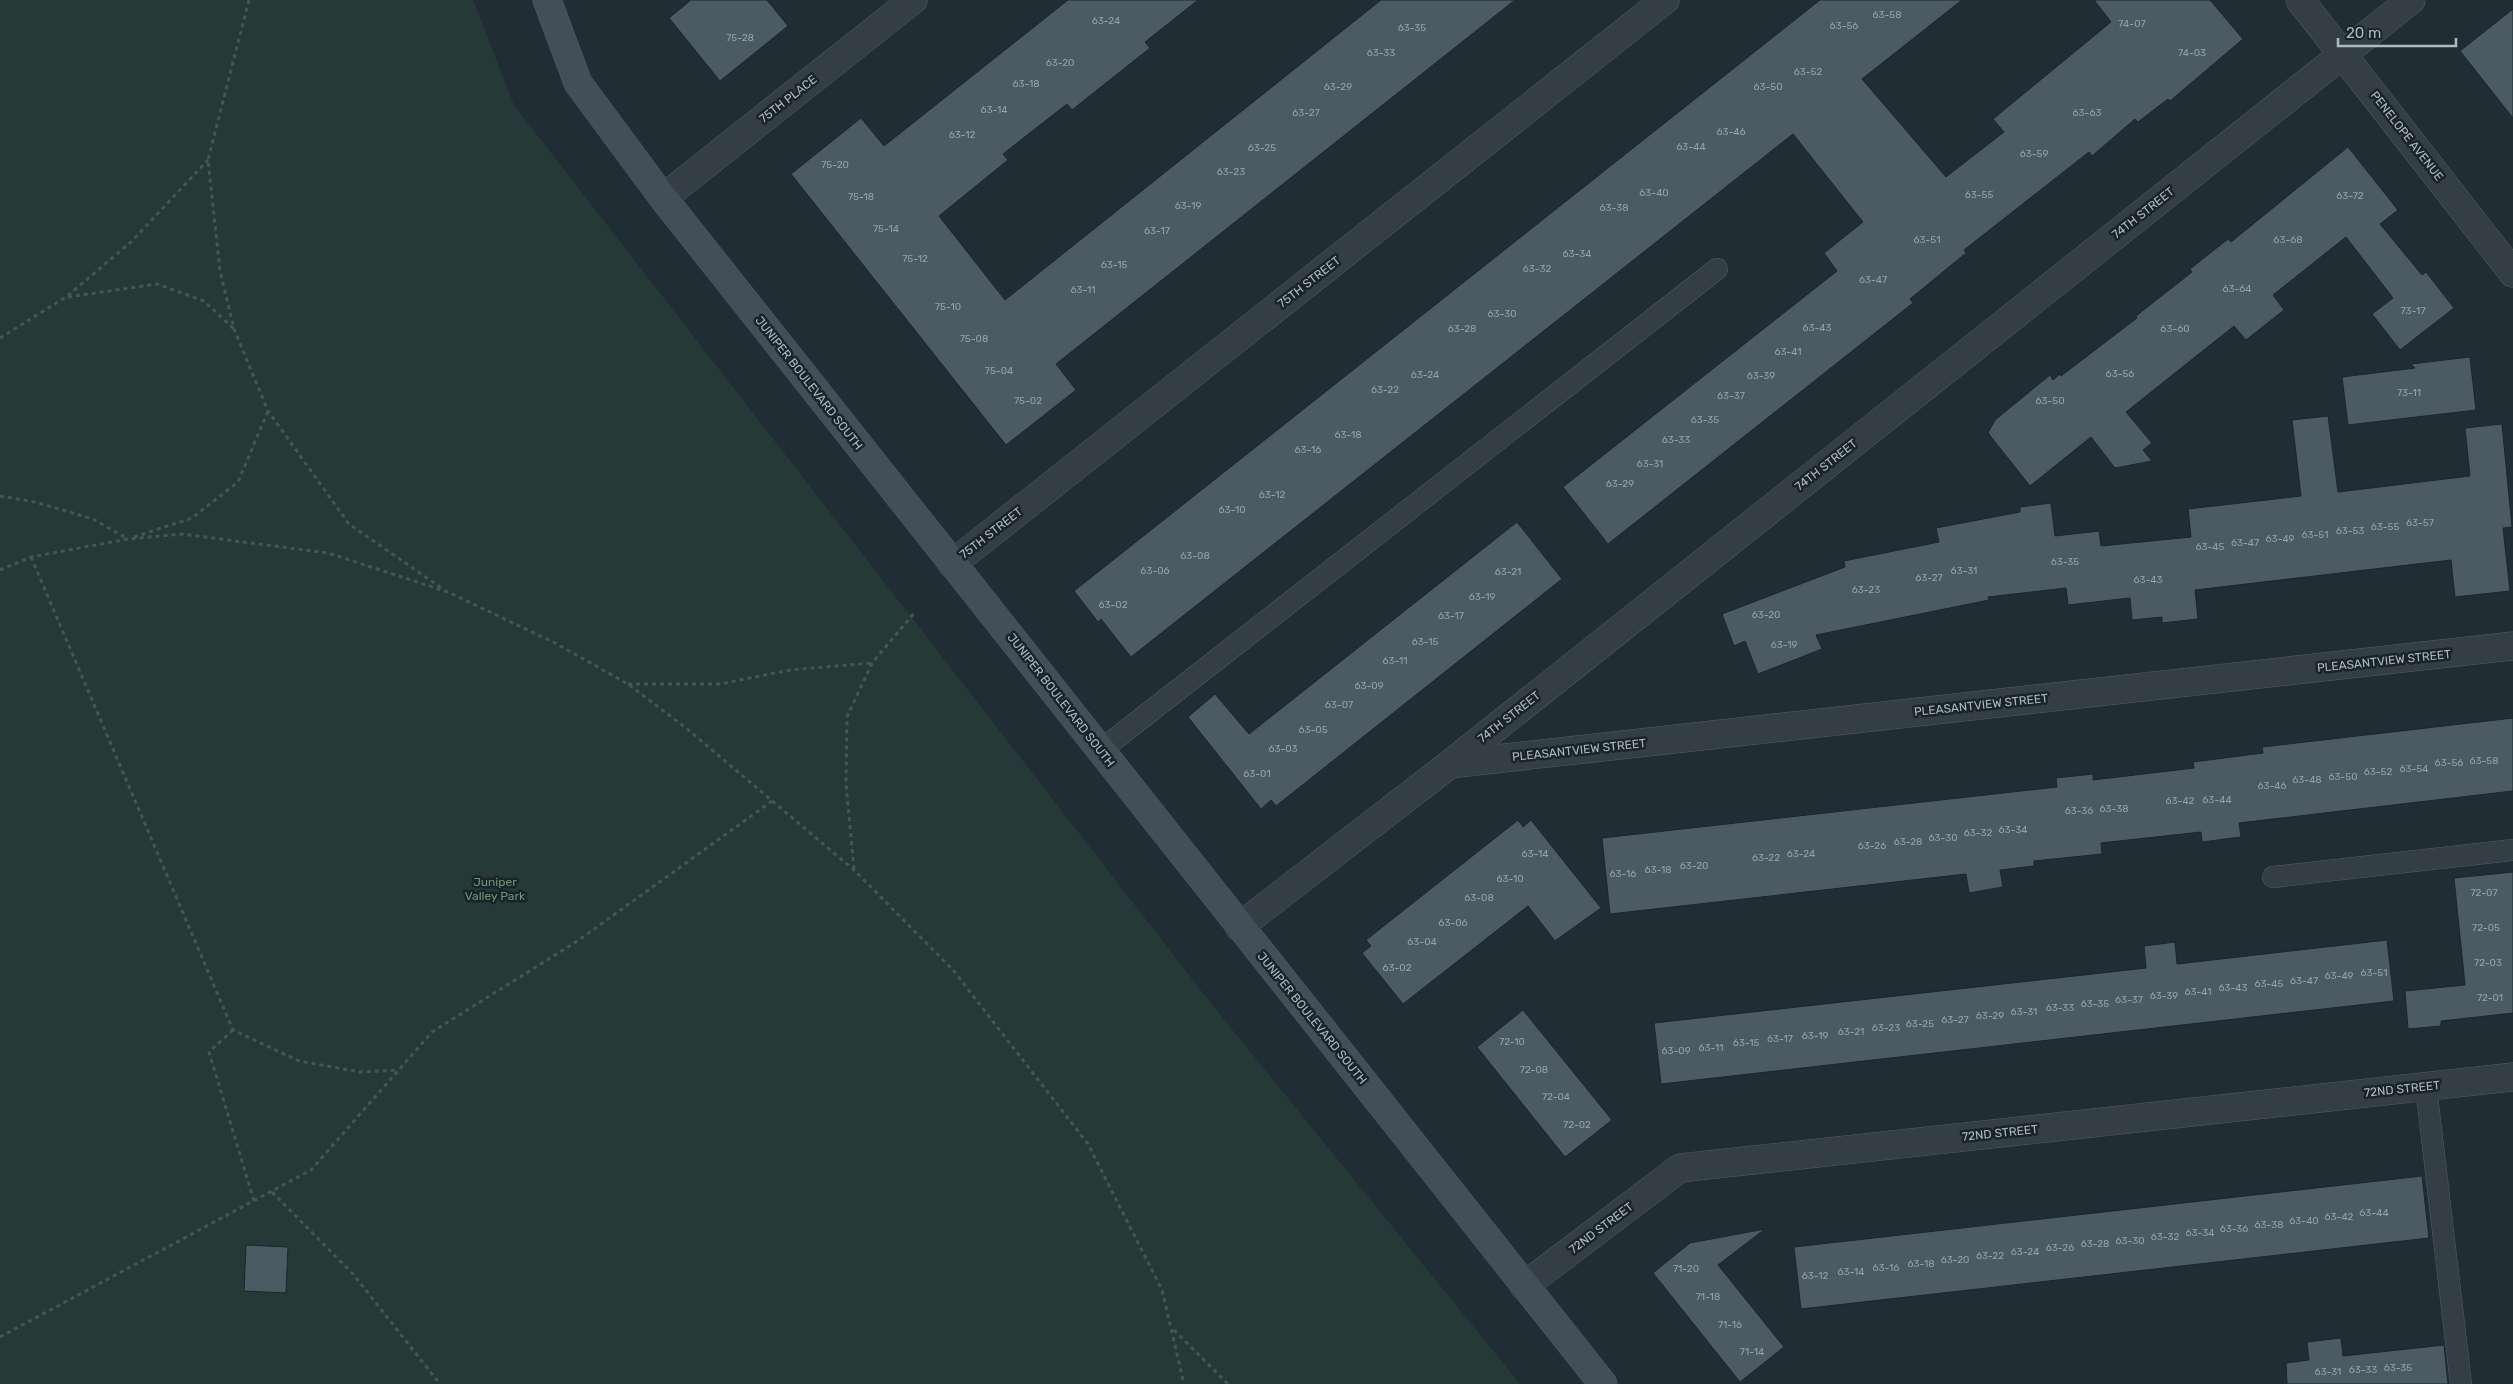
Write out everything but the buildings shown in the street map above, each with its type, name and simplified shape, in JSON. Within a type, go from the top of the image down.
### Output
[{"type":"street","name":"JUNIPER BOULEVARD SOUTH","points":[[547,0],[578,83],[663,198],[1603,1384]]},
{"type":"street","name":"75TH PLACE","points":[[663,198],[913,0]]},
{"type":"street","name":"75TH STREET","points":[[952,564],[1665,0]]},
{"type":"street","name":"PENELOPE AVENUE","points":[[2300,0],[2513,273]]},
{"type":"street","name":"74TH STREET","points":[[1239,927],[1450,764],[2412,0]]},
{"type":"street","name":"PLEASANTVIEW STREET","points":[[1450,764],[2513,646]]},
{"type":"street","name":"72ND STREET","points":[[1524,1286],[1680,1168],[2513,1077]]},
{"type":"lane","points":[[1101,750],[1717,269]]},
{"type":"lane","points":[[2274,877],[2513,850]]},
{"type":"lane","points":[[2426,1086],[2460,1384]]},
{"type":"path","points":[[249,0],[208,160],[220,271],[234,329],[268,410],[349,524],[448,592]]},
{"type":"path","points":[[0,338],[66,297],[131,242],[208,160]]},
{"type":"path","points":[[66,297],[157,284],[204,301],[234,329]]},
{"type":"path","points":[[0,496],[35,502],[93,519],[128,539],[192,518],[238,482],[268,410]]},
{"type":"path","points":[[0,570],[31,557],[128,539],[182,534],[328,553],[448,592],[555,643],[628,684],[686,728],[854,870],[952,970],[1088,1144],[1162,1290],[1173,1329],[1184,1384]]},
{"type":"path","points":[[31,557],[233,1030],[299,1061],[360,1072],[399,1070]]},
{"type":"path","points":[[854,870],[846,784],[847,717],[872,663],[915,612]]},
{"type":"path","points":[[628,684],[720,684],[790,670],[872,663]]},
{"type":"path","points":[[0,1337],[312,1170],[432,1032],[579,940],[772,801]]},
{"type":"path","points":[[233,1030],[209,1052],[254,1201]]},
{"type":"path","points":[[272,1192],[353,1274],[440,1384]]},
{"type":"path","points":[[1173,1329],[1228,1384]]},
{"type":"green space","name":"Juniper Valley Park","points":[[0,0],[473,0],[514,105],[1210,1002],[1520,1384],[0,1384]]}]
